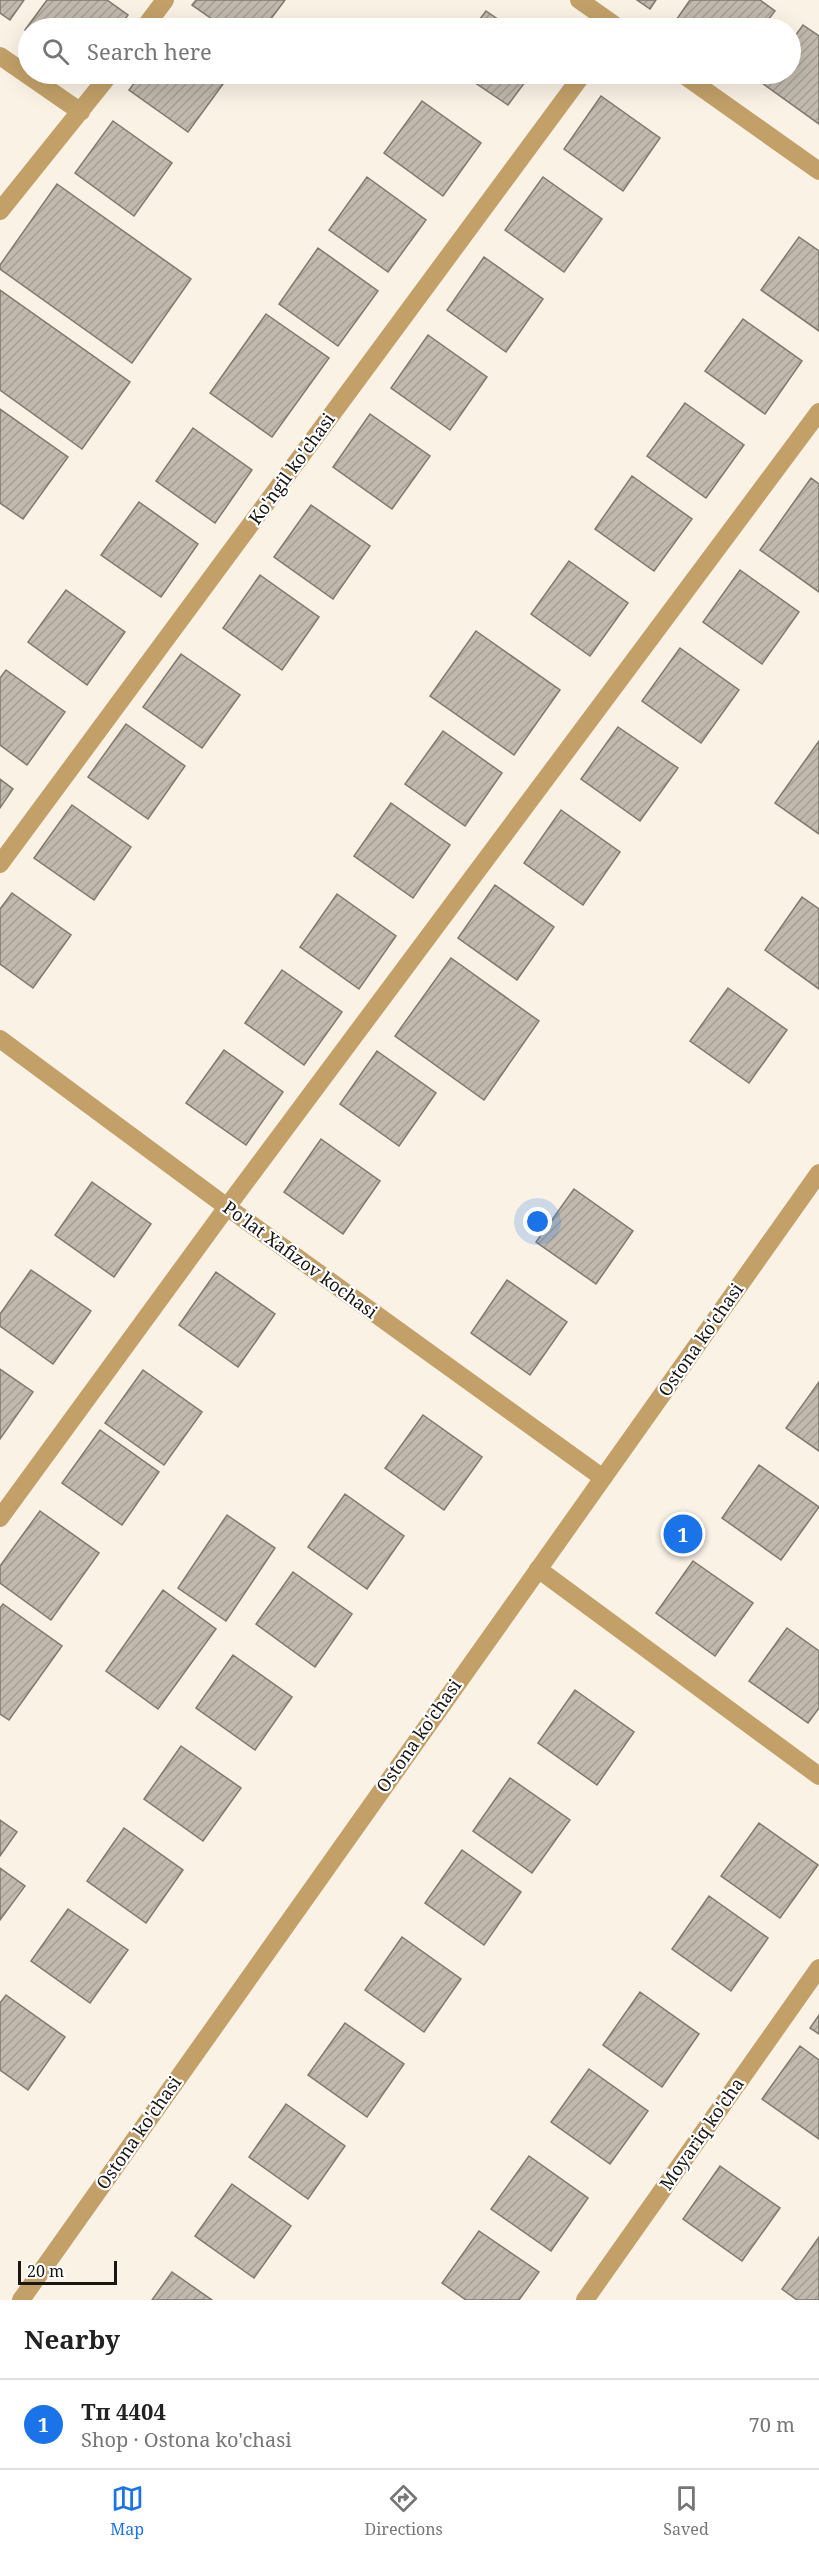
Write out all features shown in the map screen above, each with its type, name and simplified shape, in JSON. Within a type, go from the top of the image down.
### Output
[{"type":"street","points":[[152,18],[165,0]]},
{"type":"street","points":[[579,0],[603,18]]},
{"type":"street","points":[[0,56],[18,68]]},
{"type":"street","points":[[40,84],[81,112]]},
{"type":"street","points":[[0,211],[102,84]]},
{"type":"street","name":"Ko'ngil ko'chasi","points":[[0,864],[576,84]]},
{"type":"street","points":[[696,84],[819,171]]},
{"type":"street","points":[[0,1518],[227,1207],[819,412]]},
{"type":"street","name":"Po'lat Xafizov kochasi","points":[[0,1039],[227,1207],[603,1478]]},
{"type":"street","name":"Ostona ko'chasi","points":[[21,2300],[819,1173]]},
{"type":"street","points":[[538,1569],[819,1776]]},
{"type":"street","name":"Moyariq ko'cha","points":[[585,2300],[819,1968]]},
{"type":"building","points":[[0,0],[24,0],[10,20],[0,13]]},
{"type":"building","points":[[47,0],[107,0],[128,15],[126,18],[34,18]]},
{"type":"building","points":[[196,0],[285,0],[272,18],[211,18],[192,5]]},
{"type":"building","points":[[637,0],[656,0],[650,9]]},
{"type":"building","points":[[690,0],[760,0],[775,11],[770,18],[678,18]]},
{"type":"building","points":[[486,11],[496,18],[481,18]]},
{"type":"building","points":[[803,25],[819,36],[819,124],[763,84],[801,84],[801,28]]},
{"type":"building","points":[[134,84],[223,84],[188,132],[129,90]]},
{"type":"building","points":[[477,84],[524,84],[508,105]]},
{"type":"building","points":[[601,96],[660,138],[623,191],[564,149]]},
{"type":"building","points":[[422,101],[481,143],[443,196],[384,153]]},
{"type":"building","points":[[113,121],[172,163],[134,216],[75,173]]},
{"type":"building","points":[[367,177],[426,220],[388,272],[329,230]]},
{"type":"building","points":[[543,177],[602,219],[564,272],[505,230]]},
{"type":"building","points":[[57,184],[191,279],[132,363],[0,269],[0,265]]},
{"type":"building","points":[[799,237],[819,251],[819,331],[761,290]]},
{"type":"building","points":[[318,248],[378,291],[338,346],[279,304]]},
{"type":"building","points":[[484,257],[543,299],[506,352],[447,310]]},
{"type":"building","points":[[0,290],[130,382],[82,449],[0,390]]},
{"type":"building","points":[[266,314],[329,358],[272,437],[210,393]]},
{"type":"building","points":[[743,319],[802,361],[765,414],[705,371]]},
{"type":"building","points":[[428,335],[487,377],[450,430],[391,388]]},
{"type":"building","points":[[685,403],[744,445],[706,498],[647,456]]},
{"type":"building","points":[[0,409],[68,457],[23,519],[0,503]]},
{"type":"building","points":[[370,414],[430,456],[392,509],[333,467]]},
{"type":"building","points":[[193,428],[252,470],[215,523],[156,481]]},
{"type":"building","points":[[632,476],[692,519],[654,571],[595,529]]},
{"type":"building","points":[[811,478],[819,484],[819,592],[760,550]]},
{"type":"building","points":[[139,502],[198,544],[161,597],[101,555]]},
{"type":"building","points":[[311,505],[370,546],[333,599],[274,557]]},
{"type":"building","points":[[569,561],[628,603],[590,656],[531,614]]},
{"type":"building","points":[[740,570],[799,612],[762,664],[703,622]]},
{"type":"building","points":[[260,575],[319,617],[282,670],[223,628]]},
{"type":"building","points":[[66,590],[125,632],[87,685],[28,642]]},
{"type":"building","points":[[476,631],[560,690],[514,755],[430,696]]},
{"type":"building","points":[[680,648],[739,690],[701,743],[642,701]]},
{"type":"building","points":[[181,654],[240,695],[202,748],[143,707]]},
{"type":"building","points":[[6,670],[65,712],[27,765],[0,745],[0,678]]},
{"type":"building","points":[[126,724],[185,766],[148,819],[88,777]]},
{"type":"building","points":[[618,727],[678,768],[640,821],[581,779]]},
{"type":"building","points":[[443,731],[502,773],[465,826],[405,784]]},
{"type":"building","points":[[819,741],[819,834],[775,803]]},
{"type":"building","points":[[0,779],[13,789],[0,808]]},
{"type":"building","points":[[391,803],[450,845],[413,898],[354,856]]},
{"type":"building","points":[[72,805],[131,847],[94,900],[34,858]]},
{"type":"building","points":[[561,810],[620,852],[583,905],[524,863]]},
{"type":"building","points":[[495,885],[554,927],[517,980],[458,938]]},
{"type":"building","points":[[12,893],[71,935],[33,988],[0,964],[0,909]]},
{"type":"building","points":[[337,894],[396,936],[359,989],[300,947]]},
{"type":"building","points":[[802,897],[819,909],[819,989],[765,950]]},
{"type":"building","points":[[451,958],[539,1021],[484,1100],[395,1036]]},
{"type":"building","points":[[282,970],[342,1012],[304,1065],[245,1023]]},
{"type":"building","points":[[728,988],[787,1030],[749,1083],[690,1041]]},
{"type":"building","points":[[224,1050],[283,1092],[246,1145],[186,1103]]},
{"type":"building","points":[[377,1051],[436,1093],[399,1146],[340,1104]]},
{"type":"building","points":[[321,1139],[380,1181],[343,1234],[284,1192]]},
{"type":"building","points":[[92,1182],[151,1224],[114,1277],[55,1235]]},
{"type":"building","points":[[574,1189],[633,1231],[596,1284],[536,1242]]},
{"type":"building","points":[[31,1270],[91,1311],[53,1364],[0,1326],[0,1314]]},
{"type":"building","points":[[216,1272],[275,1314],[238,1367],[179,1325]]},
{"type":"building","points":[[507,1280],[567,1322],[530,1375],[471,1333]]},
{"type":"building","points":[[0,1369],[33,1392],[0,1439]]},
{"type":"building","points":[[143,1370],[202,1412],[164,1465],[105,1423]]},
{"type":"building","points":[[819,1382],[819,1451],[786,1428]]},
{"type":"building","points":[[423,1415],[482,1457],[444,1510],[385,1468]]},
{"type":"building","points":[[100,1430],[159,1472],[122,1525],[62,1483]]},
{"type":"building","points":[[759,1465],[819,1507],[781,1560],[722,1518]]},
{"type":"building","points":[[345,1494],[404,1536],[367,1589],[308,1547]]},
{"type":"building","points":[[40,1511],[99,1553],[51,1620],[0,1583],[0,1566]]},
{"type":"building","points":[[227,1515],[275,1548],[226,1621],[178,1588]]},
{"type":"building","points":[[693,1561],[753,1603],[715,1656],[656,1613]]},
{"type":"building","points":[[293,1572],[352,1614],[315,1667],[256,1624]]},
{"type":"building","points":[[163,1590],[216,1629],[158,1709],[106,1671]]},
{"type":"building","points":[[3,1604],[62,1646],[9,1720],[0,1714],[0,1608]]},
{"type":"building","points":[[787,1628],[819,1651],[819,1708],[808,1723],[749,1681]]},
{"type":"building","points":[[233,1655],[292,1697],[255,1750],[196,1708]]},
{"type":"building","points":[[575,1690],[634,1732],[597,1785],[538,1743]]},
{"type":"building","points":[[181,1746],[241,1788],[203,1841],[144,1799]]},
{"type":"building","points":[[510,1778],[570,1820],[532,1873],[473,1831]]},
{"type":"building","points":[[0,1820],[17,1832],[0,1856]]},
{"type":"building","points":[[759,1823],[818,1865],[780,1918],[721,1876]]},
{"type":"building","points":[[124,1828],[183,1870],[146,1923],[87,1881]]},
{"type":"building","points":[[462,1850],[521,1892],[484,1945],[425,1903]]},
{"type":"building","points":[[0,1868],[25,1886],[0,1920]]},
{"type":"building","points":[[709,1896],[768,1938],[731,1991],[672,1949]]},
{"type":"building","points":[[68,1909],[128,1950],[90,2003],[31,1961]]},
{"type":"building","points":[[402,1937],[461,1979],[424,2032],[365,1990]]},
{"type":"building","points":[[640,1992],[699,2034],[662,2087],[603,2045]]},
{"type":"building","points":[[6,1995],[65,2037],[28,2090],[0,2070],[0,2003]]},
{"type":"building","points":[[819,2015],[819,2034],[810,2028]]},
{"type":"building","points":[[345,2023],[404,2064],[367,2117],[308,2075]]},
{"type":"building","points":[[800,2046],[819,2060],[819,2139],[762,2099]]},
{"type":"building","points":[[589,2069],[648,2111],[610,2164],[551,2122]]},
{"type":"building","points":[[286,2104],[345,2146],[308,2199],[249,2157]]},
{"type":"building","points":[[529,2156],[588,2198],[551,2251],[491,2209]]},
{"type":"building","points":[[720,2166],[780,2208],[742,2261],[683,2219]]},
{"type":"building","points":[[232,2184],[291,2226],[254,2278],[195,2236]]},
{"type":"building","points":[[479,2231],[539,2272],[519,2300],[466,2300],[442,2283]]},
{"type":"building","points":[[819,2237],[819,2300],[797,2300],[782,2289]]},
{"type":"building","points":[[172,2272],[212,2300],[152,2300]]},
{"type":"place","name":"Тп 4404","points":[[683,1534]]}]
